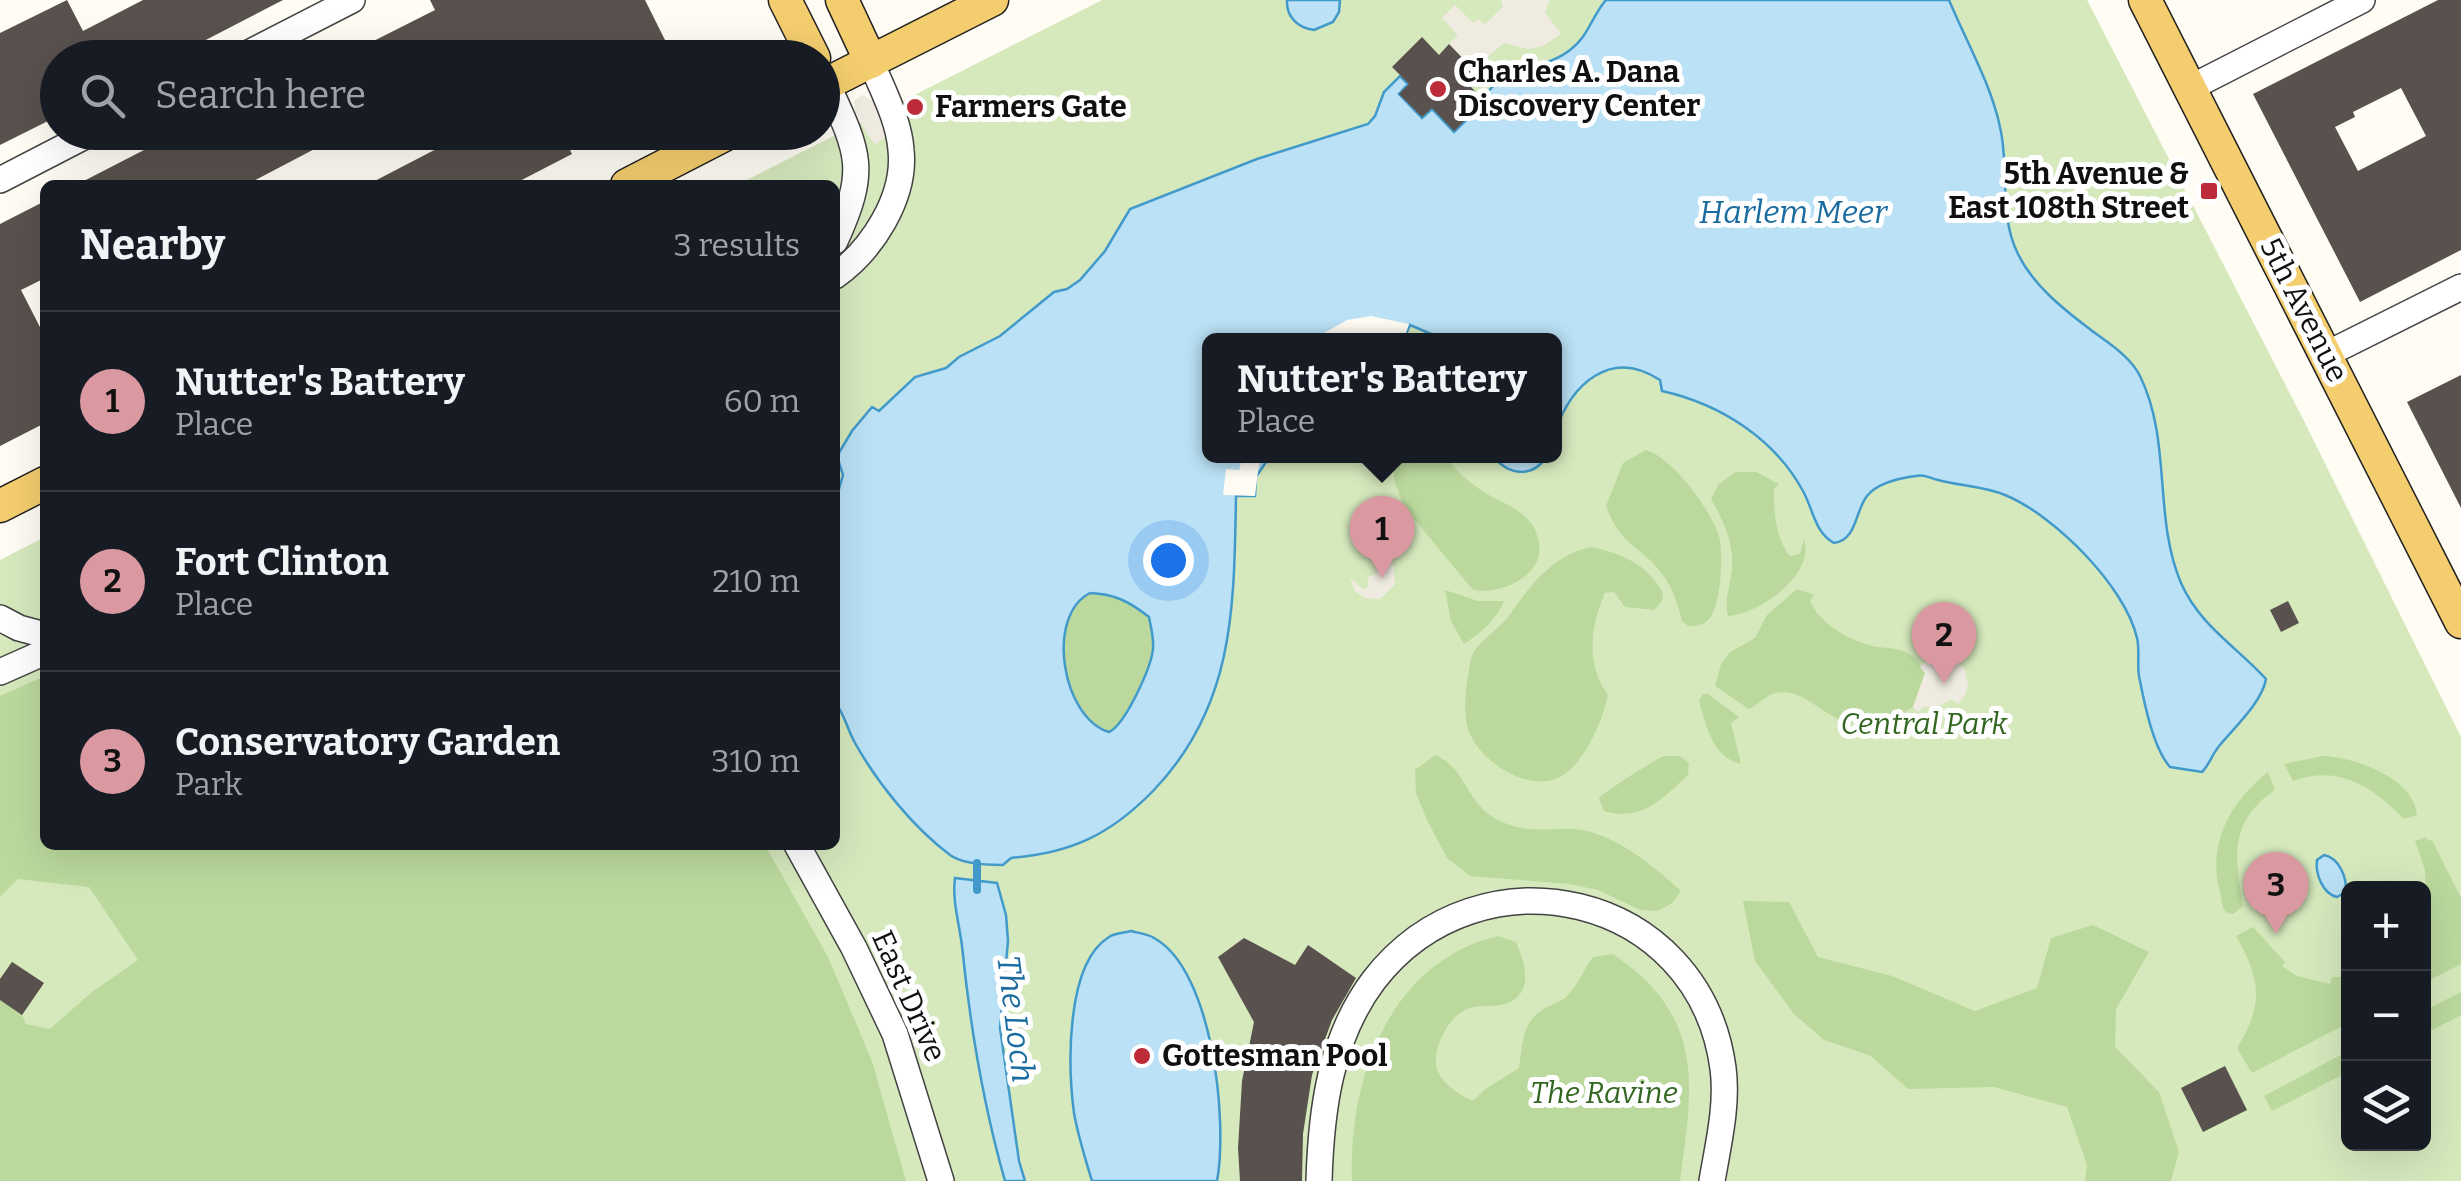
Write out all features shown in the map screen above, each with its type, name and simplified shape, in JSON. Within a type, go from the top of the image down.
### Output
[{"type":"main road","points":[[785,0],[804,40]]},
{"type":"main road","points":[[842,0],[871,62]]},
{"type":"main road","points":[[840,71],[871,62],[992,0]]},
{"type":"main road","name":"5th Avenue","points":[[2145,0],[2461,622]]},
{"type":"main road","points":[[637,180],[695,150]]},
{"type":"main road","points":[[0,506],[40,486]]},
{"type":"street","points":[[275,40],[352,0]]},
{"type":"street","points":[[2190,88],[2362,0]]},
{"type":"street","points":[[840,272],[864,250],[880,228],[896,189],[900,167],[899,136],[871,62]]},
{"type":"street","points":[[840,114],[858,166],[852,200],[840,229]]},
{"type":"street","points":[[0,180],[58,150]]},
{"type":"street","points":[[2327,354],[2461,287]]},
{"type":"street","points":[[0,618],[40,634]]},
{"type":"street","points":[[0,672],[40,654]]},
{"type":"street","name":"East Drive","points":[[799,850],[854,948],[895,1034],[941,1181]]},
{"type":"street","points":[[1318,1181],[1320,1134],[1330,1076],[1348,1026],[1372,982],[1409,944],[1449,918],[1494,904],[1538,900],[1582,906],[1622,920],[1664,953],[1690,982],[1714,1032],[1724,1070],[1712,1181]]},
{"type":"green space","name":"Central Park","points":[[1102,0],[2087,0],[2301,415],[2461,737],[2461,1181],[0,1181],[0,560],[40,540],[40,850],[840,850],[840,180],[747,180],[806,150],[840,150],[840,133]]},
{"type":"green space","points":[[1646,450],[1667,463],[1689,486],[1719,536],[1719,592],[1709,619],[1699,625],[1688,626],[1682,621],[1663,575],[1618,530],[1606,506],[1623,463]]},
{"type":"green space","points":[[1393,463],[1451,463],[1473,485],[1520,512],[1533,526],[1540,548],[1531,570],[1511,585],[1473,590],[1404,507],[1394,480]]},
{"type":"green space","points":[[1735,472],[1756,472],[1779,484],[1774,489],[1774,506],[1781,541],[1790,556],[1800,554],[1804,539],[1805,553],[1793,579],[1782,590],[1755,608],[1728,616],[1731,545],[1711,499],[1718,485]]},
{"type":"green space","points":[[1591,547],[1624,557],[1642,568],[1657,583],[1663,593],[1662,601],[1654,610],[1625,607],[1614,592],[1605,593],[1596,619],[1593,658],[1608,695],[1597,729],[1584,753],[1558,778],[1520,778],[1484,755],[1470,734],[1465,700],[1472,655],[1545,572],[1566,556]]},
{"type":"green space","points":[[1797,589],[1814,595],[1810,601],[1815,609],[1846,636],[1903,651],[1917,660],[1926,673],[1913,707],[1895,717],[1846,722],[1787,692],[1772,694],[1749,709],[1715,686],[1721,664],[1730,652],[1755,638],[1767,615]]},
{"type":"green space","points":[[1445,590],[1478,601],[1504,601],[1487,626],[1464,644],[1451,621]]},
{"type":"green space","points":[[1090,593],[1114,597],[1142,612],[1149,617],[1153,637],[1143,682],[1130,708],[1109,732],[1093,723],[1080,708],[1065,666],[1068,622],[1076,605]]},
{"type":"green space","points":[[40,678],[40,850],[768,850],[828,957],[872,1061],[906,1181],[0,1181],[0,979],[12,961],[44,983],[22,1015],[26,1024],[50,1029],[92,992],[138,960],[89,887],[18,879],[0,897],[0,696]]},
{"type":"green space","points":[[1703,694],[1739,717],[1731,723],[1741,764],[1731,761],[1712,740],[1699,701]]},
{"type":"green space","points":[[1435,755],[1454,769],[1478,804],[1498,820],[1527,829],[1574,829],[1603,836],[1646,861],[1681,891],[1672,903],[1658,911],[1640,910],[1598,890],[1569,884],[1470,876],[1447,858],[1416,793],[1415,770]]},
{"type":"green space","points":[[1680,756],[1689,763],[1688,775],[1660,800],[1630,813],[1604,811],[1599,798],[1609,790],[1662,757]]},
{"type":"green space","points":[[2323,756],[2366,765],[2394,780],[2406,790],[2417,815],[2404,819],[2367,788],[2340,777],[2310,776],[2293,781],[2284,764]]},
{"type":"green space","points":[[2268,772],[2275,790],[2249,815],[2238,842],[2243,906],[2233,914],[2227,913],[2217,874],[2219,840],[2233,810]]},
{"type":"green space","points":[[2426,837],[2432,840],[2461,898],[2461,964],[2431,979],[2431,881],[2426,881],[2415,841]]},
{"type":"green space","points":[[1743,901],[1789,902],[1818,957],[1892,976],[1975,1011],[2037,988],[2051,938],[2093,925],[2149,952],[2116,1009],[2115,1047],[2159,1092],[2179,1152],[2171,1181],[2085,1181],[2087,1165],[2067,1107],[1994,1087],[1908,1089],[1871,1056],[1824,1040],[1794,1014],[1755,961]]},
{"type":"green space","points":[[2253,927],[2285,962],[2282,966],[2297,976],[2330,984],[2332,977],[2341,977],[2341,1027],[2252,1073],[2237,1048],[2252,1018],[2256,992],[2250,966],[2236,936]]},
{"type":"green space","name":"The Ravine","points":[[1498,936],[1516,942],[1524,968],[1523,988],[1509,1003],[1470,1008],[1455,1017],[1436,1055],[1441,1077],[1453,1090],[1473,1101],[1519,1068],[1525,1033],[1532,1019],[1567,996],[1593,957],[1613,954],[1643,978],[1665,1003],[1686,1055],[1688,1114],[1680,1181],[1352,1181],[1358,1104],[1383,1030],[1403,998],[1429,971],[1460,950]]},
{"type":"green space","points":[[2461,992],[2461,1015],[2431,1030],[2431,1007]]},
{"type":"green space","points":[[2341,1055],[2341,1076],[2272,1111],[2264,1096]]},
{"type":"shaded area","points":[[1501,0],[1550,0],[1545,12],[1561,34],[1543,46],[1528,49],[1504,43],[1473,69],[1449,44],[1458,35],[1442,18],[1455,5],[1473,23],[1478,19],[1485,24],[1503,7]]},
{"type":"shaded area","points":[[862,95],[872,100],[886,131],[876,144],[855,111],[854,101]]},
{"type":"shaded area","points":[[1382,554],[1394,566],[1395,584],[1380,599],[1365,598],[1355,591],[1350,578],[1367,588],[1369,577],[1384,569]]},
{"type":"shaded area","points":[[1944,656],[1964,668],[1966,693],[1958,704],[1952,699],[1918,712],[1913,707],[1925,673],[1920,667],[1929,659]]},
{"type":"water","points":[[1287,0],[1340,0],[1339,12],[1333,22],[1308,29],[1291,16]]},
{"type":"water","name":"Harlem Meer","points":[[1606,0],[1949,0],[1996,111],[2003,143],[2008,223],[2018,254],[2050,296],[2136,369],[2156,426],[2167,532],[2181,583],[2198,612],[2266,679],[2247,714],[2217,748],[2207,766],[2202,772],[2170,767],[2164,759],[2150,724],[2139,676],[2137,638],[2130,618],[2103,575],[2045,518],[2005,495],[1925,476],[1896,480],[1872,491],[1851,531],[1834,543],[1818,527],[1791,472],[1761,439],[1724,414],[1662,391],[1660,380],[1642,371],[1625,368],[1595,376],[1571,399],[1562,415],[1562,333],[1429,333],[1410,325],[1407,333],[1202,333],[1202,463],[1265,463],[1256,477],[1255,496],[1236,496],[1230,616],[1215,690],[1200,725],[1153,791],[1121,819],[1088,839],[1052,852],[1011,858],[1003,865],[968,862],[950,855],[885,789],[855,743],[840,710],[840,451],[852,431],[872,407],[879,411],[915,377],[946,368],[1000,336],[1054,292],[1080,280],[1105,251],[1130,209],[1257,159],[1368,124],[1384,92],[1400,76],[1408,84],[1399,94],[1422,118],[1432,109],[1454,132],[1501,80],[1559,57],[1586,33]],"holes":[[[1090,593],[1107,595],[1149,617],[1153,641],[1151,658],[1136,695],[1109,732],[1093,723],[1080,708],[1070,688],[1064,643],[1067,622],[1076,605]]]},
{"type":"water","points":[[1499,463],[1541,463],[1521,472]]},
{"type":"water","points":[[2324,855],[2338,864],[2345,880],[2341,881],[2341,895],[2337,897],[2324,888],[2317,860]]},
{"type":"water","points":[[955,878],[997,883],[1006,915],[1008,941],[1000,1028],[1025,1181],[1005,1181],[990,1123],[969,1005]]},
{"type":"water","name":"Gottesman Pool","points":[[1131,931],[1152,937],[1174,955],[1203,1013],[1212,1049],[1220,1123],[1217,1181],[1092,1181],[1074,1113],[1073,1018],[1084,970],[1095,950],[1111,936]]},
{"type":"pier","points":[[1371,316],[1409,324],[1406,333],[1324,333],[1347,320]]},
{"type":"pier","points":[[1241,463],[1259,463],[1255,496],[1223,495],[1226,469],[1239,470]]},
{"type":"building","points":[[67,0],[83,31],[143,0],[283,0],[206,40],[40,40],[40,125],[0,145],[0,33]]},
{"type":"building","points":[[430,0],[645,0],[665,40],[376,40],[435,10]]},
{"type":"building","points":[[2438,0],[2461,0],[2461,250],[2360,302],[2253,94]],"holes":[[[2401,88],[2426,136],[2358,171],[2335,127],[2355,117],[2353,112]]]},
{"type":"building","name":"Charles A. Dana Discovery Center","points":[[1422,37],[1439,55],[1449,44],[1473,69],[1463,79],[1485,101],[1454,131],[1432,108],[1422,117],[1399,94],[1409,84],[1392,67]]},
{"type":"building","points":[[144,150],[313,150],[256,180],[86,180]]},
{"type":"building","points":[[434,150],[570,150],[572,154],[522,180],[377,180]]},
{"type":"building","points":[[40,204],[40,280],[21,290],[40,327],[40,426],[0,446],[0,224]]},
{"type":"building","points":[[2461,375],[2461,508],[2407,402]]},
{"type":"building","points":[[2288,601],[2299,623],[2281,632],[2270,610]]},
{"type":"building","points":[[1244,938],[1295,965],[1308,945],[1356,978],[1332,1020],[1312,1075],[1303,1134],[1302,1181],[1240,1181],[1242,1081],[1254,1022],[1218,957]]},
{"type":"building","points":[[12,962],[44,983],[22,1015],[0,1000],[0,979]]},
{"type":"building","points":[[2225,1066],[2247,1110],[2203,1132],[2181,1088]]},
{"type":"waterway","name":"The Loch","points":[[977,863],[977,890]]},
{"type":"place","name":"Charles A. Dana Discovery Center","points":[[1438,89]]},
{"type":"place","name":"Farmers Gate","points":[[915,107]]},
{"type":"place","name":"5th Avenue & East 108th Street","points":[[2209,191]]},
{"type":"place","name":"Nutter's Battery","points":[[1382,578]]},
{"type":"place","name":"Fort Clinton","points":[[1944,684]]},
{"type":"place","name":"Conservatory Garden","points":[[2276,934]]},
{"type":"place","name":"Gottesman Pool","points":[[1142,1056]]}]
